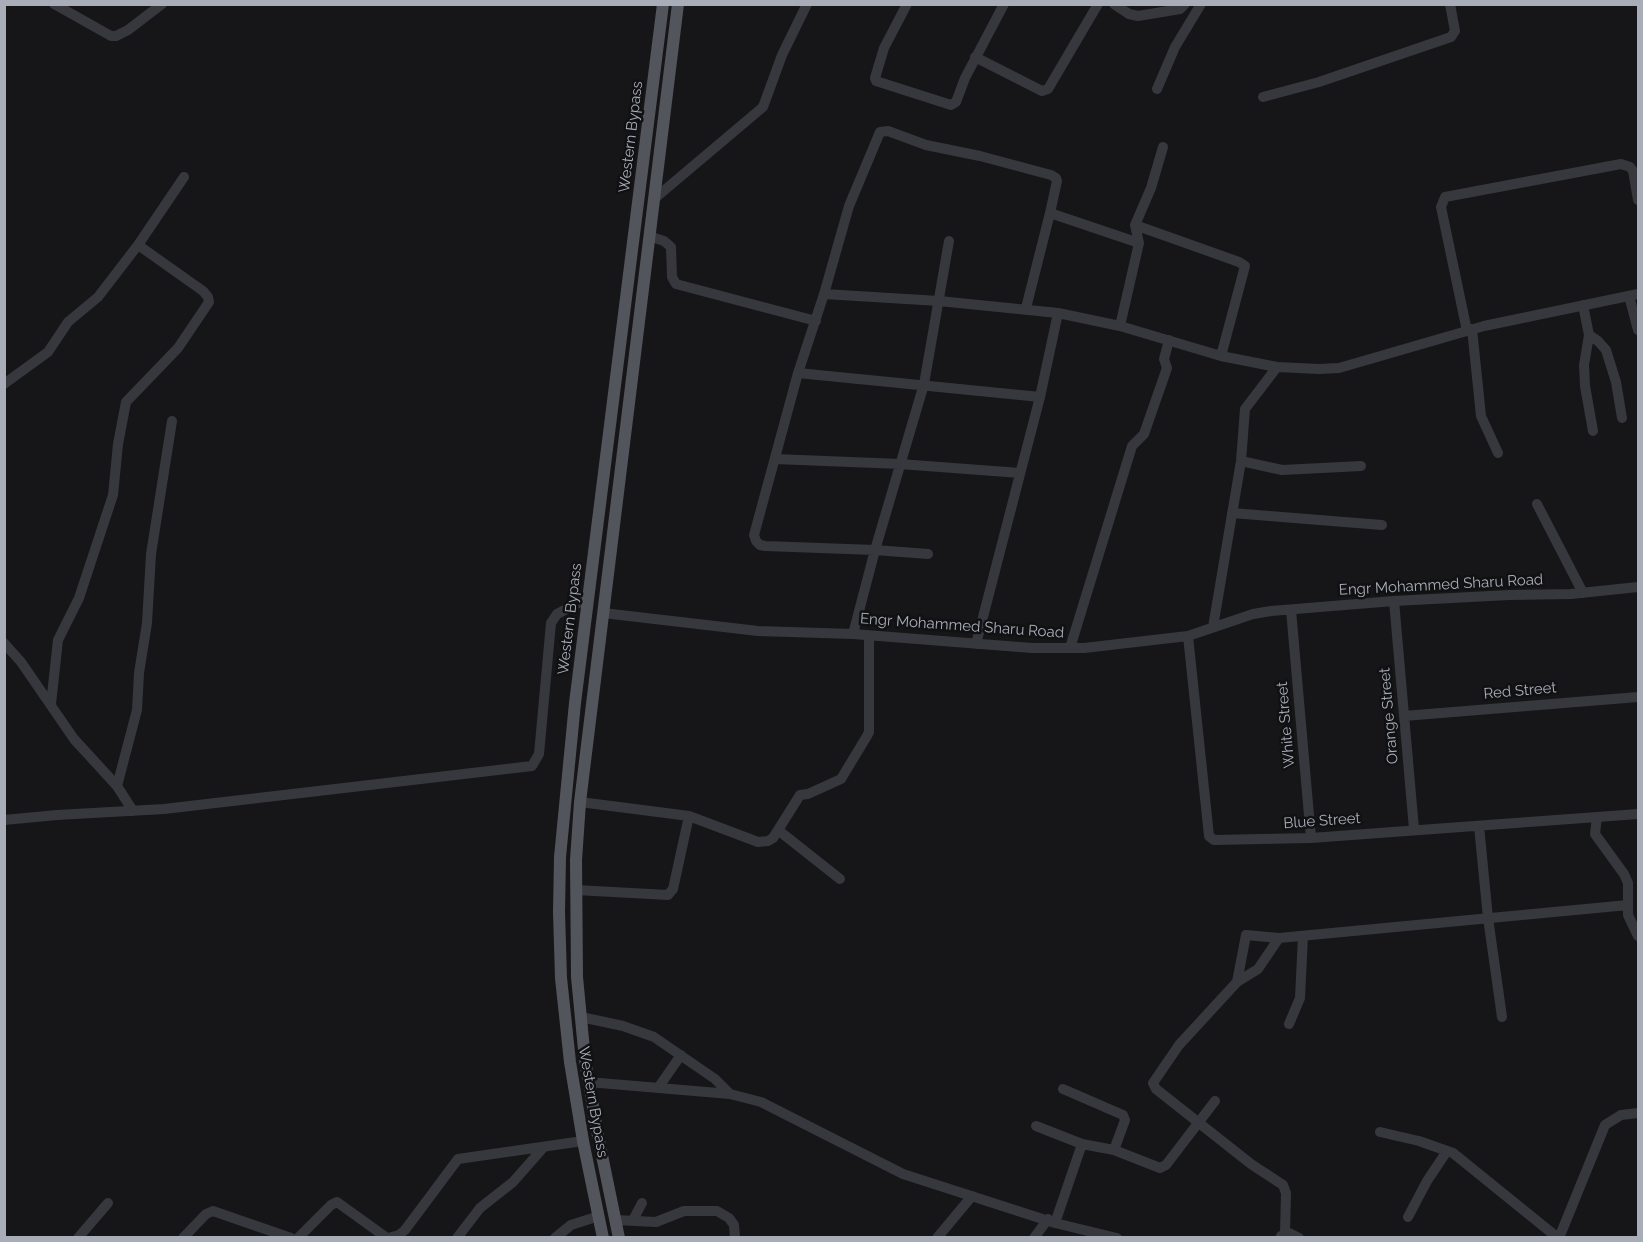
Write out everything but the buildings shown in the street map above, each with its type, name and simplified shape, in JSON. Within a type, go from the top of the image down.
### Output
[{"type":"main road","name":"Western Bypass","points":[[603,1238],[583,1142],[565,1016],[559,912],[564,808],[588,597],[663,4]]},
{"type":"main road","name":"Western Bypass","points":[[619,1238],[588,1082],[577,977],[576,890],[580,802],[678,4]]},
{"type":"street","points":[[54,4],[111,36],[128,30],[162,4]]},
{"type":"street","points":[[654,199],[764,107],[782,55],[807,4]]},
{"type":"street","points":[[907,4],[884,48],[876,81],[953,104],[1004,4]]},
{"type":"street","points":[[975,57],[1042,91],[1048,89],[1098,4]]},
{"type":"street","points":[[1114,4],[1129,14],[1138,16],[1180,9],[1185,4]]},
{"type":"street","points":[[1263,97],[1319,82],[1451,36],[1455,31],[1450,4]]},
{"type":"street","points":[[1157,89],[1175,47],[1200,5]]},
{"type":"street","points":[[928,554],[760,545],[754,535],[798,373],[825,294],[849,206],[877,136],[883,131],[888,131],[926,146],[980,156],[1052,176],[1057,181],[1026,308]]},
{"type":"street","points":[[1120,326],[1139,243],[1135,225],[1151,188],[1162,147]]},
{"type":"street","points":[[1498,453],[1481,416],[1469,330],[1441,207],[1444,197],[1621,164],[1630,167],[1633,171],[1638,200]]},
{"type":"street","points":[[4,384],[48,352],[68,322],[98,297],[138,245],[184,177]]},
{"type":"street","points":[[1050,213],[1139,243]]},
{"type":"street","points":[[1135,225],[1245,266],[1221,356]]},
{"type":"street","points":[[649,236],[664,240],[671,247],[672,277],[676,284],[816,321]]},
{"type":"street","points":[[853,634],[924,384],[949,241]]},
{"type":"street","points":[[51,704],[58,640],[78,598],[113,495],[118,444],[126,402],[178,348],[208,302],[208,297],[203,291],[138,245]]},
{"type":"street","points":[[825,294],[1026,308],[1120,326],[1221,356],[1277,367],[1319,369],[1339,368],[1469,330],[1634,295],[1638,330]]},
{"type":"street","points":[[1583,305],[1589,335],[1584,365],[1593,431]]},
{"type":"street","points":[[976,644],[1040,397],[1058,313]]},
{"type":"street","points":[[1589,335],[1605,350],[1616,382],[1623,418]]},
{"type":"street","points":[[1070,648],[1132,446],[1144,434],[1167,368],[1164,359],[1168,340]]},
{"type":"street","points":[[1213,627],[1241,461],[1245,409],[1277,367]]},
{"type":"street","points":[[798,373],[1040,397]]},
{"type":"street","points":[[117,786],[137,710],[139,673],[147,623],[151,554],[172,421]]},
{"type":"street","points":[[775,459],[900,464],[1020,473]]},
{"type":"street","points":[[1241,461],[1282,470],[1361,466]]},
{"type":"street","points":[[1537,504],[1583,593]]},
{"type":"street","points":[[1232,513],[1382,525]]},
{"type":"street","name":"Engr Mohammed Sharu Road","points":[[603,613],[758,632],[853,634],[976,644],[1070,648],[1188,636],[1253,614],[1394,601],[1583,593],[1638,587]]},
{"type":"street","points":[[4,820],[201,806],[532,766],[539,754],[551,623],[557,614],[588,597]]},
{"type":"street","name":"Orange Street","points":[[1394,601],[1414,829]]},
{"type":"street","name":"White Street","points":[[1291,610],[1311,838]]},
{"type":"street","points":[[580,802],[689,816],[758,842],[768,842],[800,795],[808,794],[841,779],[869,732],[868,636]]},
{"type":"street","name":"Blue Street","points":[[1188,636],[1209,836],[1217,841],[1311,838],[1638,814]]},
{"type":"street","points":[[4,643],[21,662],[74,739],[117,786],[133,811]]},
{"type":"street","name":"Red Street","points":[[1404,716],[1638,697]]},
{"type":"street","points":[[576,890],[668,895],[674,888],[689,816]]},
{"type":"street","points":[[1597,817],[1595,834],[1624,874],[1629,892],[1630,922],[1638,936]]},
{"type":"street","points":[[1479,826],[1488,918],[1502,1017]]},
{"type":"street","points":[[778,830],[840,879]]},
{"type":"street","points":[[1237,982],[1246,935],[1280,938],[1628,905]]},
{"type":"street","points":[[1289,1024],[1300,998],[1303,936]]},
{"type":"street","points":[[1280,938],[1257,969],[1237,982],[1179,1045],[1154,1080],[1154,1086],[1251,1164],[1283,1185],[1286,1193],[1282,1235],[1299,1238]]},
{"type":"street","points":[[581,1017],[623,1026],[654,1036],[715,1079],[730,1094]]},
{"type":"street","points":[[658,1088],[681,1055]]},
{"type":"street","points":[[588,1082],[730,1094],[764,1103],[903,1174],[1052,1221],[1117,1238]]},
{"type":"street","points":[[1063,1089],[1123,1115],[1125,1120],[1114,1150]]},
{"type":"street","points":[[1036,1126],[1082,1144],[1114,1150],[1155,1167],[1163,1168],[1215,1101]]},
{"type":"street","points":[[1380,1132],[1419,1141],[1464,1160],[1558,1238],[1605,1125],[1621,1115],[1638,1113]]},
{"type":"street","points":[[298,1238],[331,1205],[337,1202],[388,1238],[405,1230],[458,1159],[583,1142]]},
{"type":"street","points":[[1034,1238],[1052,1221],[1082,1144]]},
{"type":"street","points":[[457,1238],[480,1208],[513,1182],[543,1148]]},
{"type":"street","points":[[1408,1217],[1427,1181],[1447,1151]]},
{"type":"street","points":[[937,1238],[972,1196]]},
{"type":"street","points":[[84,1235],[108,1203]]},
{"type":"street","points":[[633,1220],[642,1203]]},
{"type":"street","points":[[183,1238],[206,1214],[213,1211],[291,1238]]},
{"type":"street","points":[[615,1220],[656,1222],[684,1211],[717,1211],[729,1218],[734,1225],[735,1238]]},
{"type":"street","points":[[555,1238],[571,1225],[599,1216]]}]
